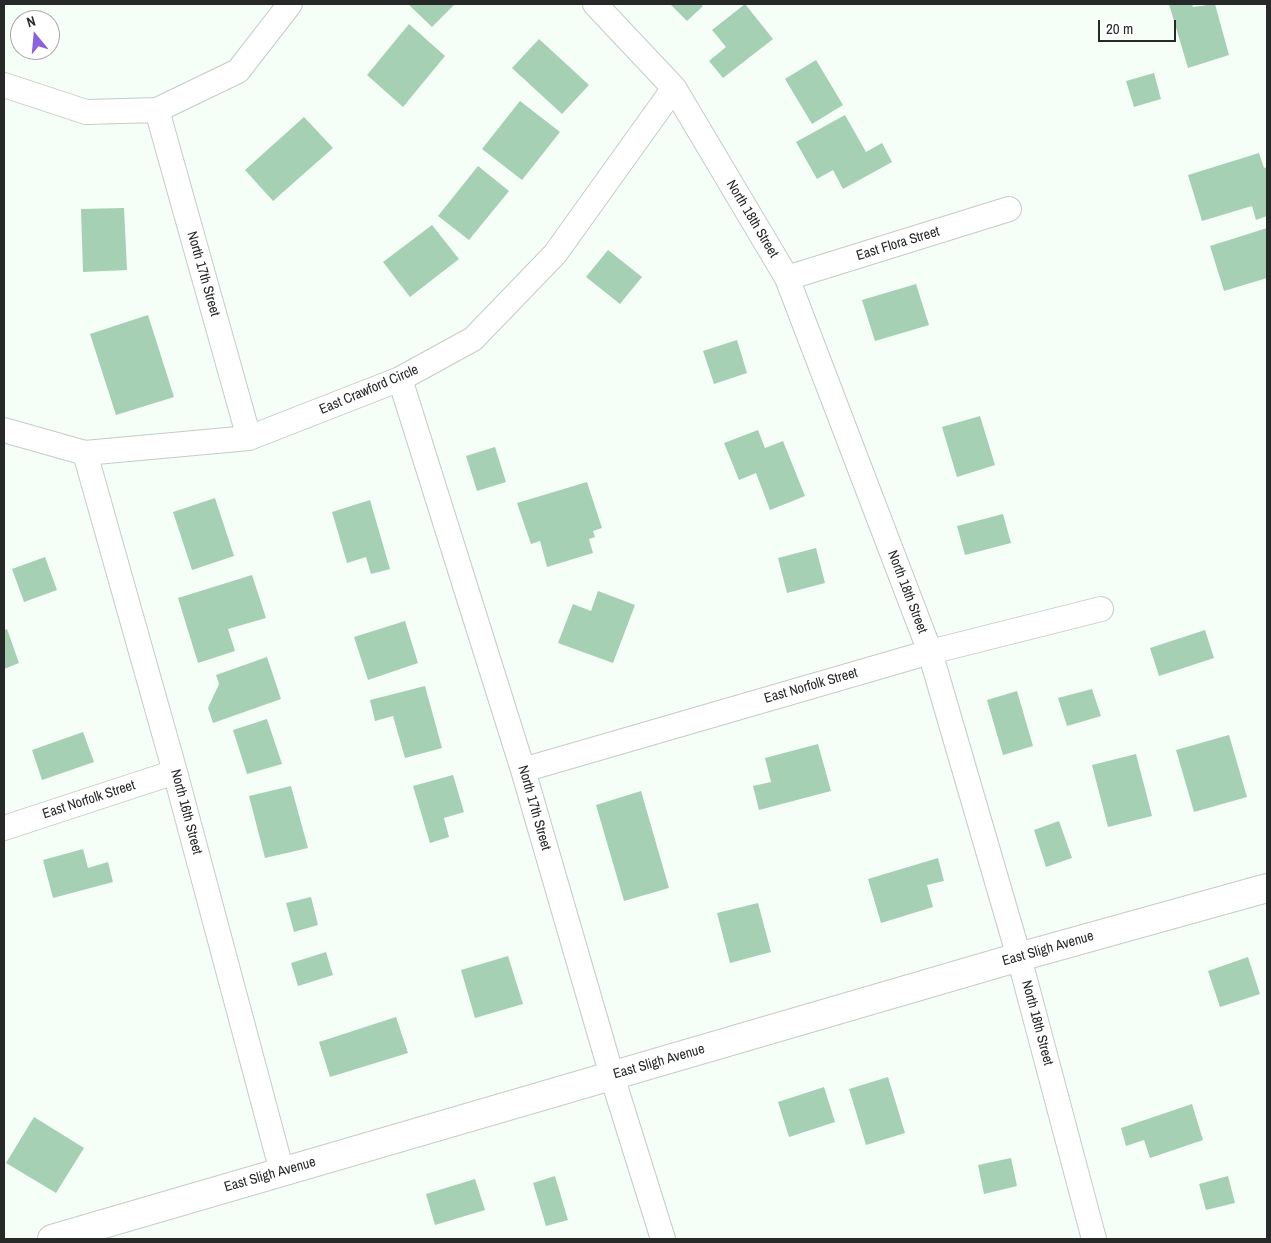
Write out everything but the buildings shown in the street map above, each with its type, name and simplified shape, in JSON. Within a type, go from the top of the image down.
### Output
[{"type":"street","points":[[4,86],[86,112],[157,110],[238,71],[290,4]]},
{"type":"street","name":"North 18th Street","points":[[595,4],[674,88],[787,278],[930,652],[1019,957],[1094,1239]]},
{"type":"street","name":"East Crawford Circle","points":[[4,430],[85,453],[249,438],[400,379],[473,339],[555,254],[674,88]]},
{"type":"street","name":"North 17th Street","points":[[157,110],[249,438]]},
{"type":"street","name":"East Flora Street","points":[[787,278],[1009,209]]},
{"type":"street","name":"North 17th Street","points":[[400,379],[523,770],[612,1076],[663,1239]]},
{"type":"street","name":"North 16th Street","points":[[85,453],[175,772],[282,1172]]},
{"type":"street","name":"East Norfolk Street","points":[[523,770],[930,652],[1101,609]]},
{"type":"street","name":"East Norfolk Street","points":[[4,828],[175,772]]},
{"type":"street","name":"East Sligh Avenue","points":[[52,1239],[1019,957],[1267,888]]}]
